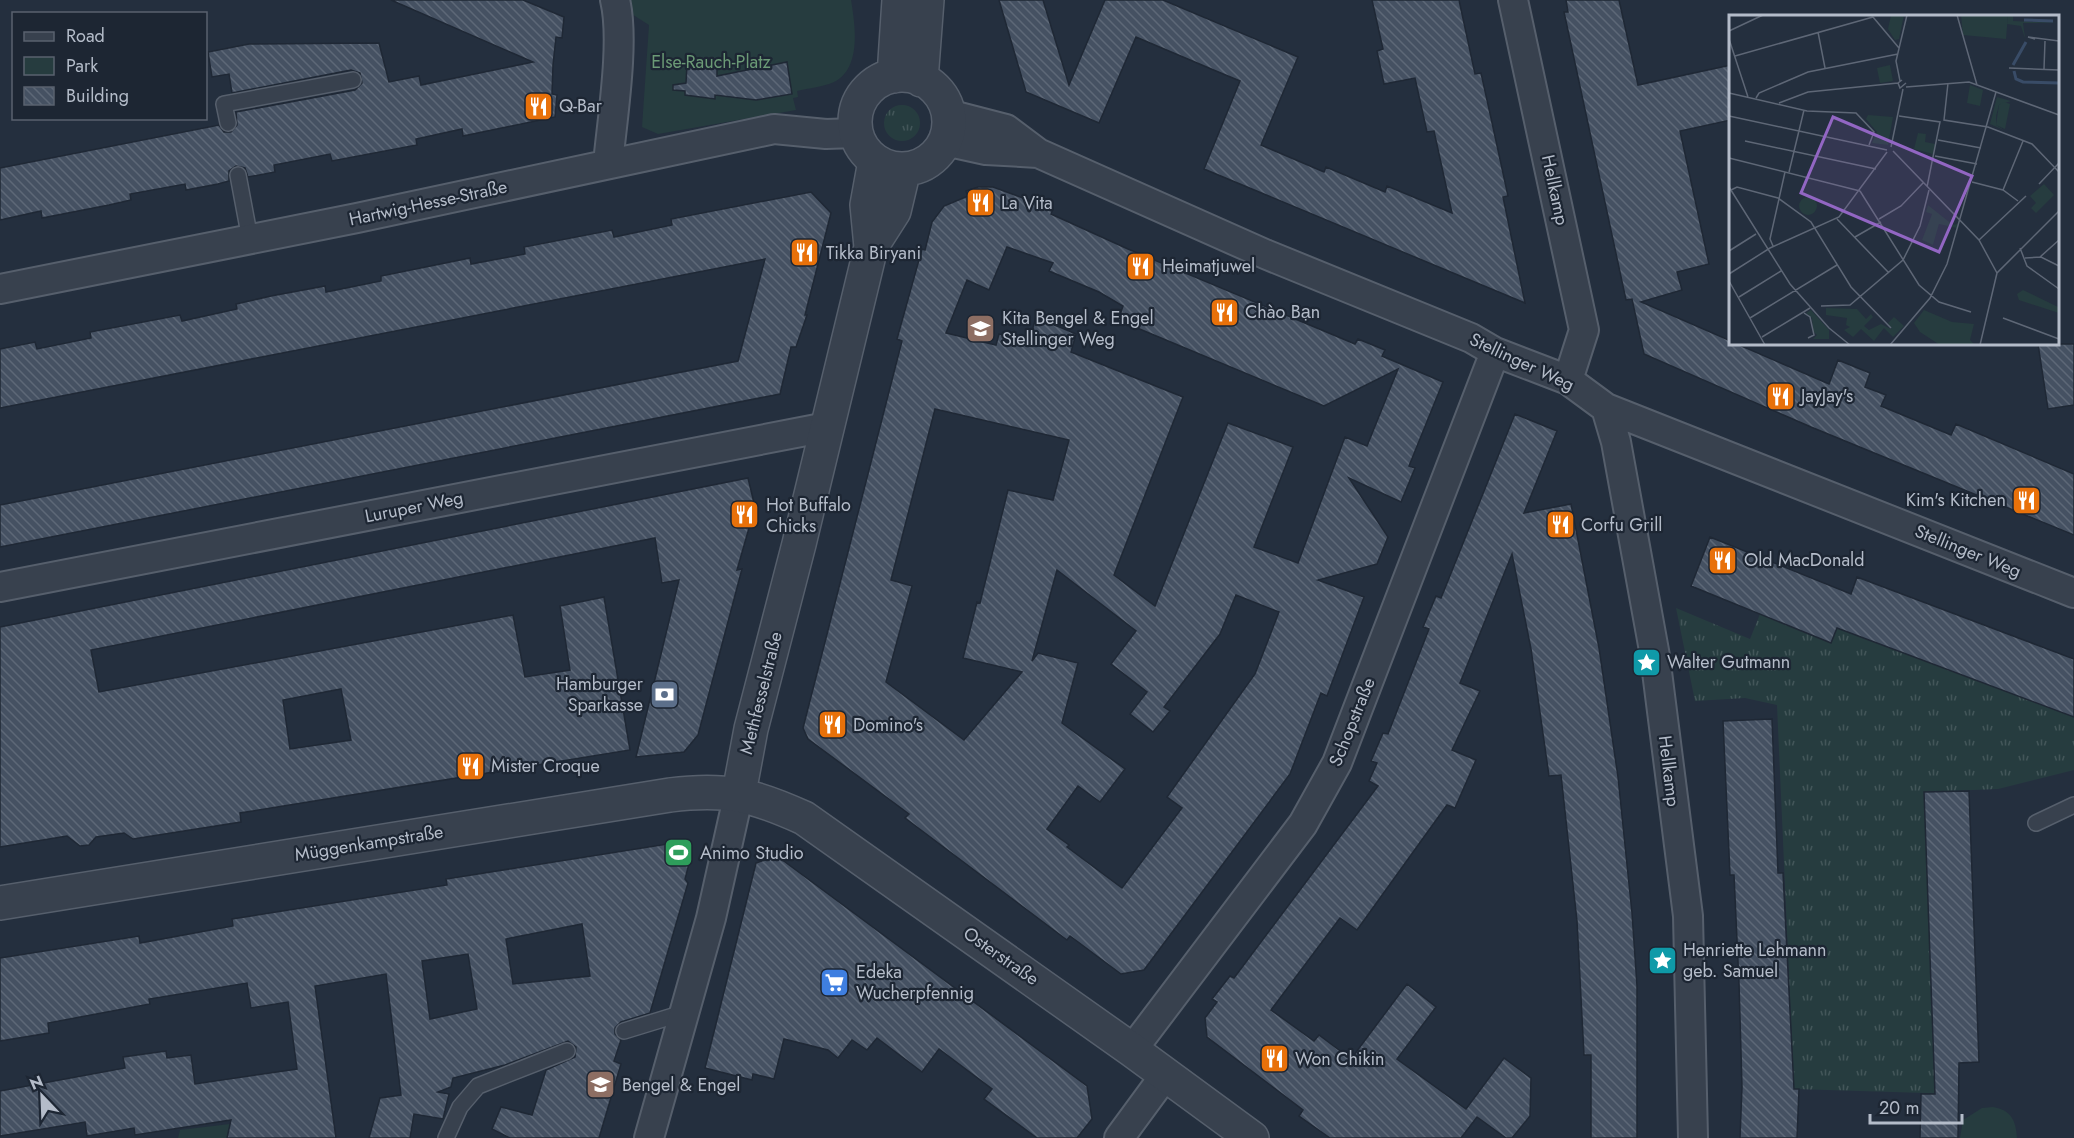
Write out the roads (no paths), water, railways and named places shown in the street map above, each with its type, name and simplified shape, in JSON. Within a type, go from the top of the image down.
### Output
[{"type":"street","points":[[608,164],[617,54],[615,0]]},
{"type":"street","points":[[899,0],[907,78]]},
{"type":"street","points":[[907,78],[927,0]]},
{"type":"street","name":"Hellkamp","points":[[1513,0],[1584,330],[1568,380]]},
{"type":"street","points":[[907,78],[939,93],[946,127],[928,161],[890,165],[863,149],[856,134],[855,113],[860,100],[874,84],[907,78]]},
{"type":"street","name":"Stellinger Weg","points":[[946,127],[986,150],[1038,153],[1265,254],[1471,338],[1495,352],[1568,380],[1606,408],[2074,593]]},
{"type":"street","name":"Hartwig-Hesse-Straße","points":[[0,289],[774,129],[826,135],[856,134]]},
{"type":"street","name":"Methfesselstraße","points":[[649,1138],[711,918],[739,793],[750,729],[871,247],[894,212],[890,165]]},
{"type":"street","name":"Schopstraße","points":[[1132,1050],[1303,824],[1337,763],[1495,352]]},
{"type":"street","name":"Hellkamp","points":[[1606,408],[1616,442],[1655,656],[1688,915],[1693,1138]]},
{"type":"street","name":"Luruper Weg","points":[[0,587],[827,427]]},
{"type":"street","name":"Müggenkampstraße","points":[[0,903],[670,795],[704,791],[739,793]]},
{"type":"street","name":"Osterstraße","points":[[739,793],[772,803],[804,818],[1166,1074],[1252,1138]]},
{"type":"street","points":[[1119,1138],[1166,1074]]},
{"type":"lane","points":[[228,123],[224,104],[353,80]]},
{"type":"lane","points":[[238,175],[249,239]]},
{"type":"lane","points":[[2036,823],[2074,805]]},
{"type":"lane","points":[[624,1031],[686,1012]]},
{"type":"lane","points":[[446,1138],[460,1107],[478,1086],[567,1051]]},
{"type":"place","name":"Q-Bar","points":[[538,106]]},
{"type":"place","name":"La Vita","points":[[980,203]]},
{"type":"place","name":"Tikka Biryani","points":[[805,253]]},
{"type":"place","name":"Heimatjuwel","points":[[1141,266]]},
{"type":"place","name":"Chào Bạn","points":[[1224,312]]},
{"type":"place","name":"Kita Bengel & Engel Stellinger Weg","points":[[981,328]]},
{"type":"place","name":"JayJay's","points":[[1780,396]]},
{"type":"place","name":"Kim's Kitchen","points":[[2027,500]]},
{"type":"place","name":"Hot Buffalo Chicks","points":[[745,515]]},
{"type":"place","name":"Corfu Grill","points":[[1560,525]]},
{"type":"place","name":"Old MacDonald","points":[[1723,560]]},
{"type":"place","name":"Walter Gutmann","points":[[1646,662]]},
{"type":"place","name":"Hamburger Sparkasse","points":[[664,694]]},
{"type":"place","name":"Domino's","points":[[832,725]]},
{"type":"place","name":"Mister Croque","points":[[470,766]]},
{"type":"place","name":"Animo Studio","points":[[679,853]]},
{"type":"place","name":"Henriette Lehmann geb. Samuel","points":[[1662,960]]},
{"type":"place","name":"Edeka Wucherpfennig","points":[[835,982]]},
{"type":"place","name":"Won Chikin","points":[[1274,1059]]},
{"type":"place","name":"Bengel & Engel","points":[[601,1085]]},
{"type":"park label","name":"Else-Rauch-Platz","points":[[711,62]]}]
